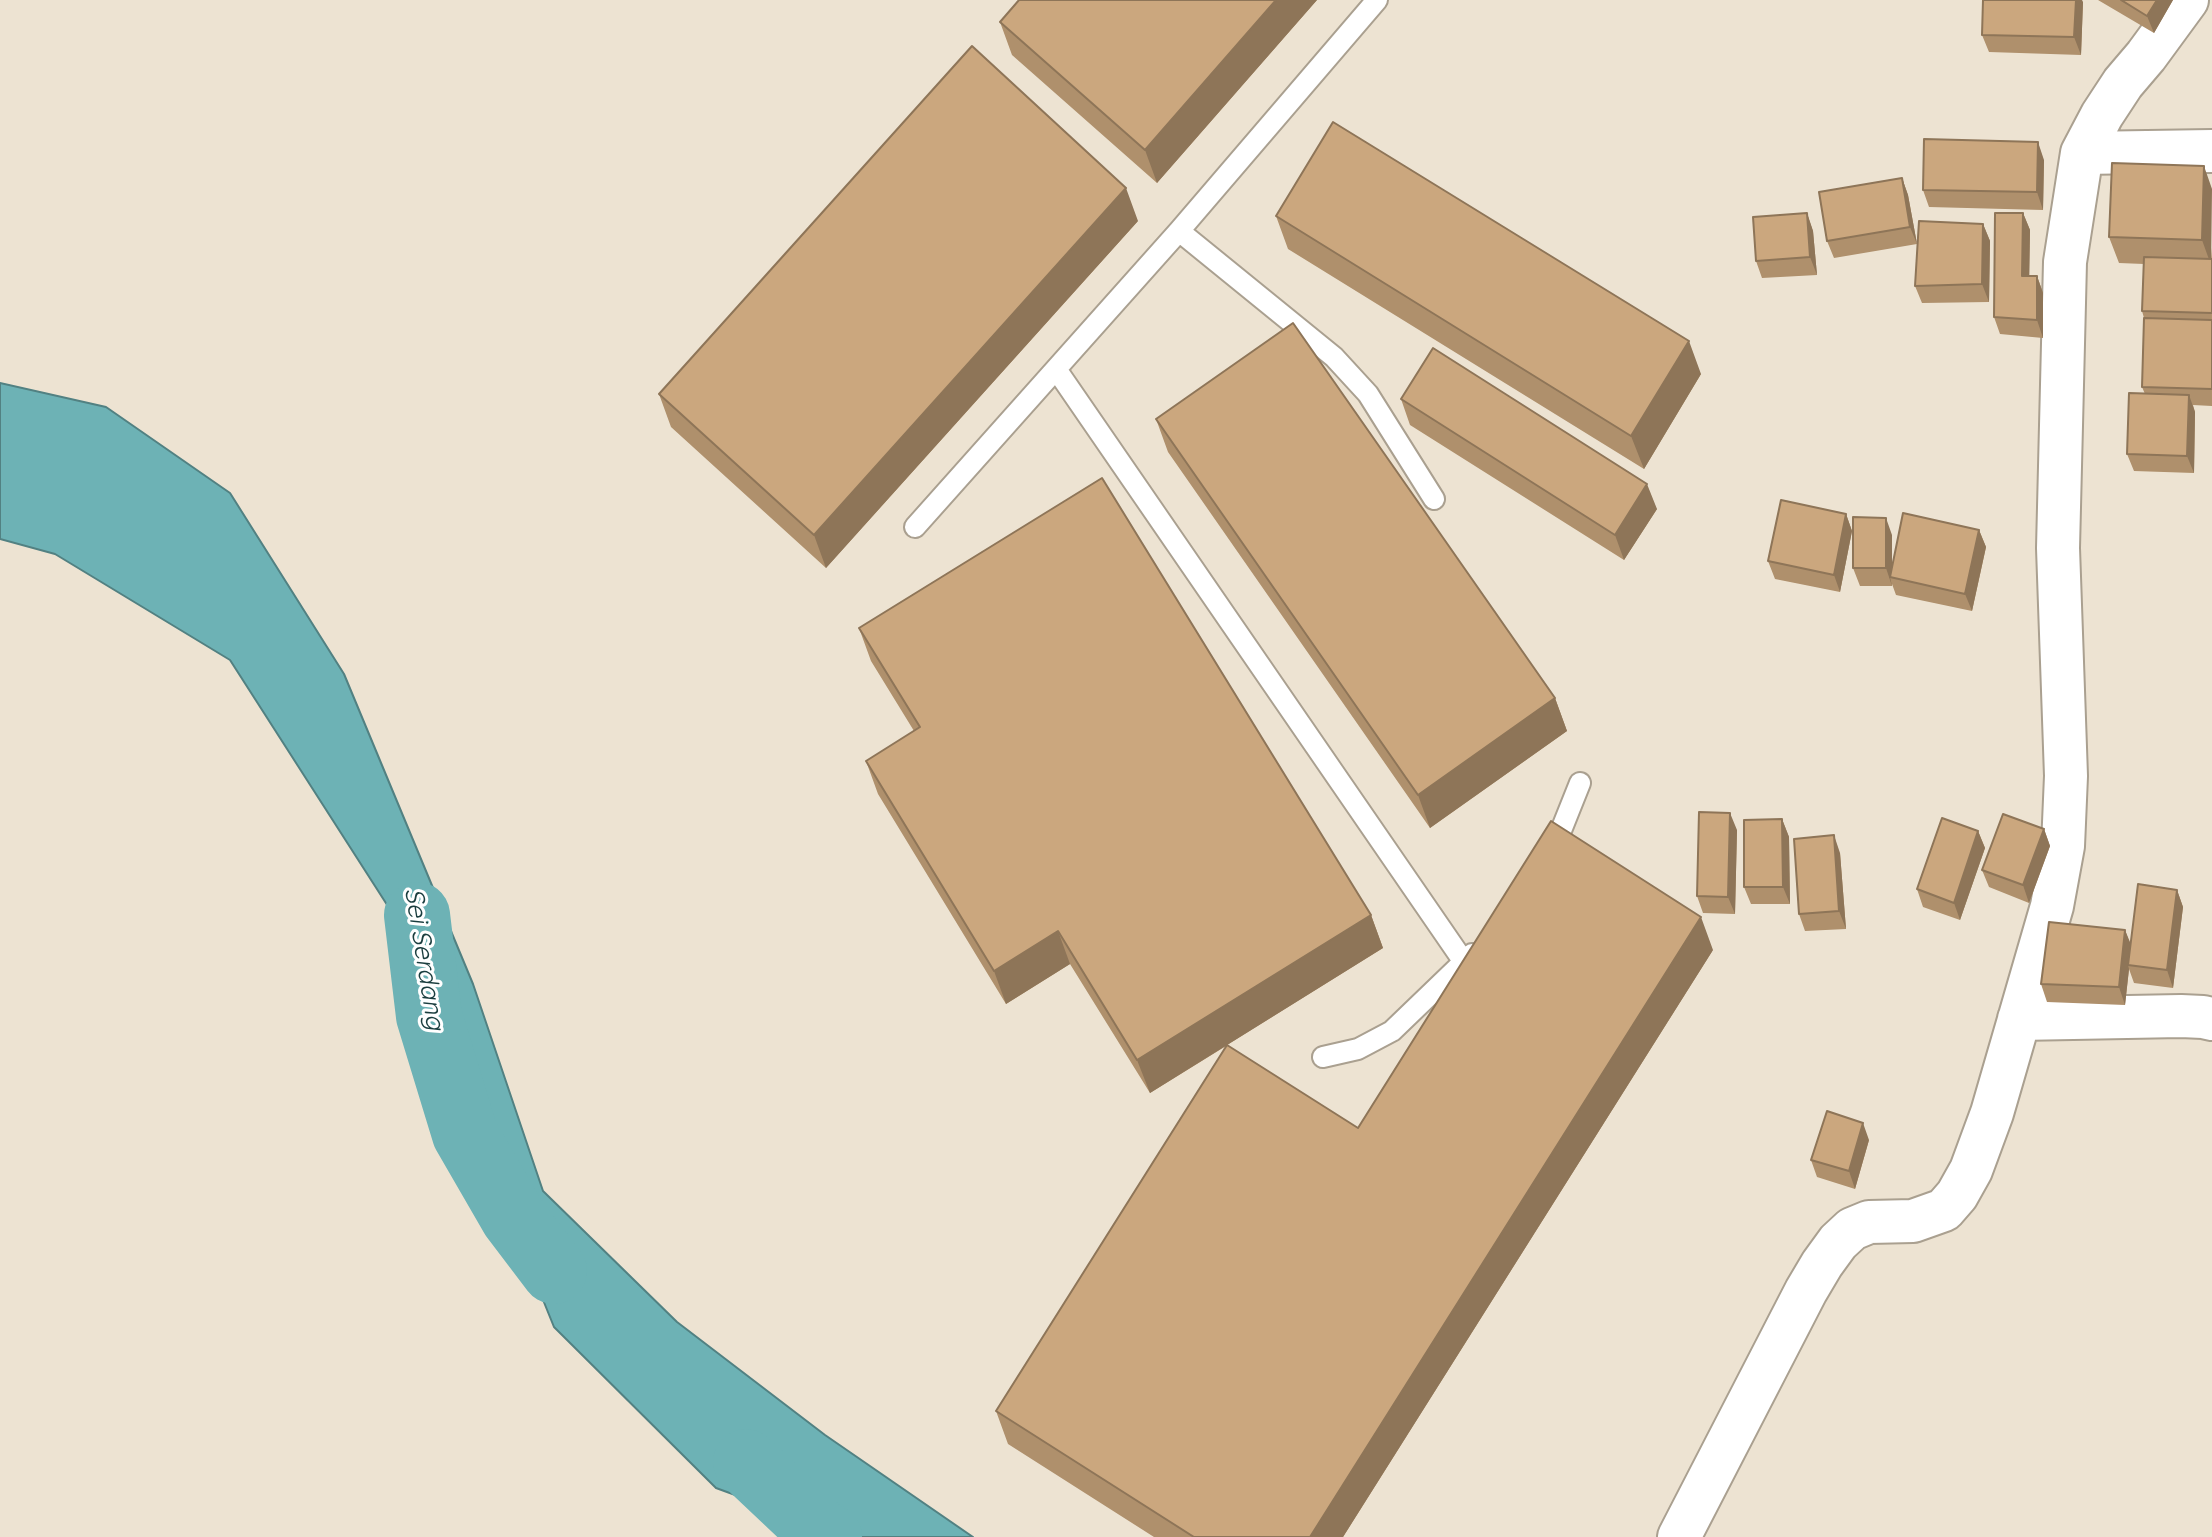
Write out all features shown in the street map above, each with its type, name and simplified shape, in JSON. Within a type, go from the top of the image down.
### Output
[{"type":"street","points":[[1679,1537],[1806,1291],[1838,1242],[1852,1229],[1869,1222],[1913,1221],[1944,1210],[1971,1170],[1992,1113],[2052,906],[2063,846],[2066,776],[2058,548],[2065,262],[2082,153],[2123,83],[2187,0]]},
{"type":"street","points":[[2082,153],[2212,151]]},
{"type":"street","points":[[2019,1019],[2181,1016],[2212,1019]]},
{"type":"lane","points":[[915,527],[1179,231],[1377,0]]},
{"type":"lane","points":[[1179,231],[1334,357],[1368,394],[1434,499]]},
{"type":"lane","points":[[1056,369],[1464,962]]},
{"type":"lane","points":[[1535,873],[1558,838],[1580,783]]},
{"type":"lane","points":[[1323,1057],[1358,1049],[1392,1031],[1484,943]]},
{"type":"water","points":[[0,383],[106,407],[230,493],[344,674],[473,984],[543,1191],[677,1322],[825,1435],[973,1537],[850,1537],[716,1488],[554,1327],[391,911],[230,660],[55,554],[0,539]]},
{"type":"building","points":[[1019,0],[1276,0],[1145,150],[1000,22]]},
{"type":"building","points":[[1983,0],[2076,0],[2074,37],[1982,35]]},
{"type":"building","points":[[2121,0],[2157,0],[2147,16]]},
{"type":"building","points":[[972,46],[1126,188],[814,535],[659,394]]},
{"type":"building","points":[[1333,122],[1689,341],[1631,436],[1276,216]]},
{"type":"building","points":[[1924,139],[2038,142],[2037,192],[1923,190]]},
{"type":"building","points":[[2112,163],[2204,166],[2202,240],[2109,237]]},
{"type":"building","points":[[1902,178],[1910,227],[1827,241],[1819,192]]},
{"type":"building","points":[[1807,213],[1810,257],[1756,261],[1753,217]]},
{"type":"building","points":[[1995,213],[2023,213],[2022,276],[2037,276],[2037,320],[1994,317]]},
{"type":"building","points":[[1919,221],[1983,224],[1982,284],[1915,286]]},
{"type":"building","points":[[2144,257],[2212,259],[2212,313],[2142,311]]},
{"type":"building","points":[[2144,318],[2212,320],[2212,389],[2142,387]]},
{"type":"building","points":[[1293,323],[1555,698],[1418,795],[1156,419]]},
{"type":"building","points":[[1433,348],[1647,484],[1615,535],[1401,399]]},
{"type":"building","points":[[2129,393],[2189,395],[2187,456],[2127,454]]},
{"type":"building","points":[[1102,478],[1371,915],[1137,1060],[1058,931],[994,971],[866,761],[920,727],[859,628]]},
{"type":"building","points":[[1781,500],[1846,514],[1834,575],[1768,561]]},
{"type":"building","points":[[1903,513],[1979,530],[1965,594],[1890,577]]},
{"type":"building","points":[[1853,517],[1886,518],[1886,568],[1853,568]]},
{"type":"building","points":[[1699,812],[1730,813],[1728,897],[1697,896]]},
{"type":"building","points":[[2003,814],[2044,829],[2023,885],[1982,870]]},
{"type":"building","points":[[1942,818],[1978,831],[1954,903],[1917,889]]},
{"type":"building","points":[[1782,819],[1783,887],[1744,887],[1744,820]]},
{"type":"building","points":[[1551,821],[1701,917],[1310,1537],[1194,1537],[996,1411],[1227,1045],[1358,1128]]},
{"type":"building","points":[[1834,835],[1839,911],[1799,914],[1794,839]]},
{"type":"building","points":[[2138,884],[2177,890],[2167,970],[2128,965]]},
{"type":"building","points":[[2049,922],[2125,930],[2119,987],[2041,984]]},
{"type":"building","points":[[1827,1111],[1863,1123],[1849,1171],[1811,1160]]},
{"type":"waterway","name":"Sei Serdang","points":[[417,915],[429,1016],[465,1134],[513,1217],[554,1271]]},
{"type":"waterway","name":"Sei Serdang","points":[[746,1462],[829,1537]]}]
